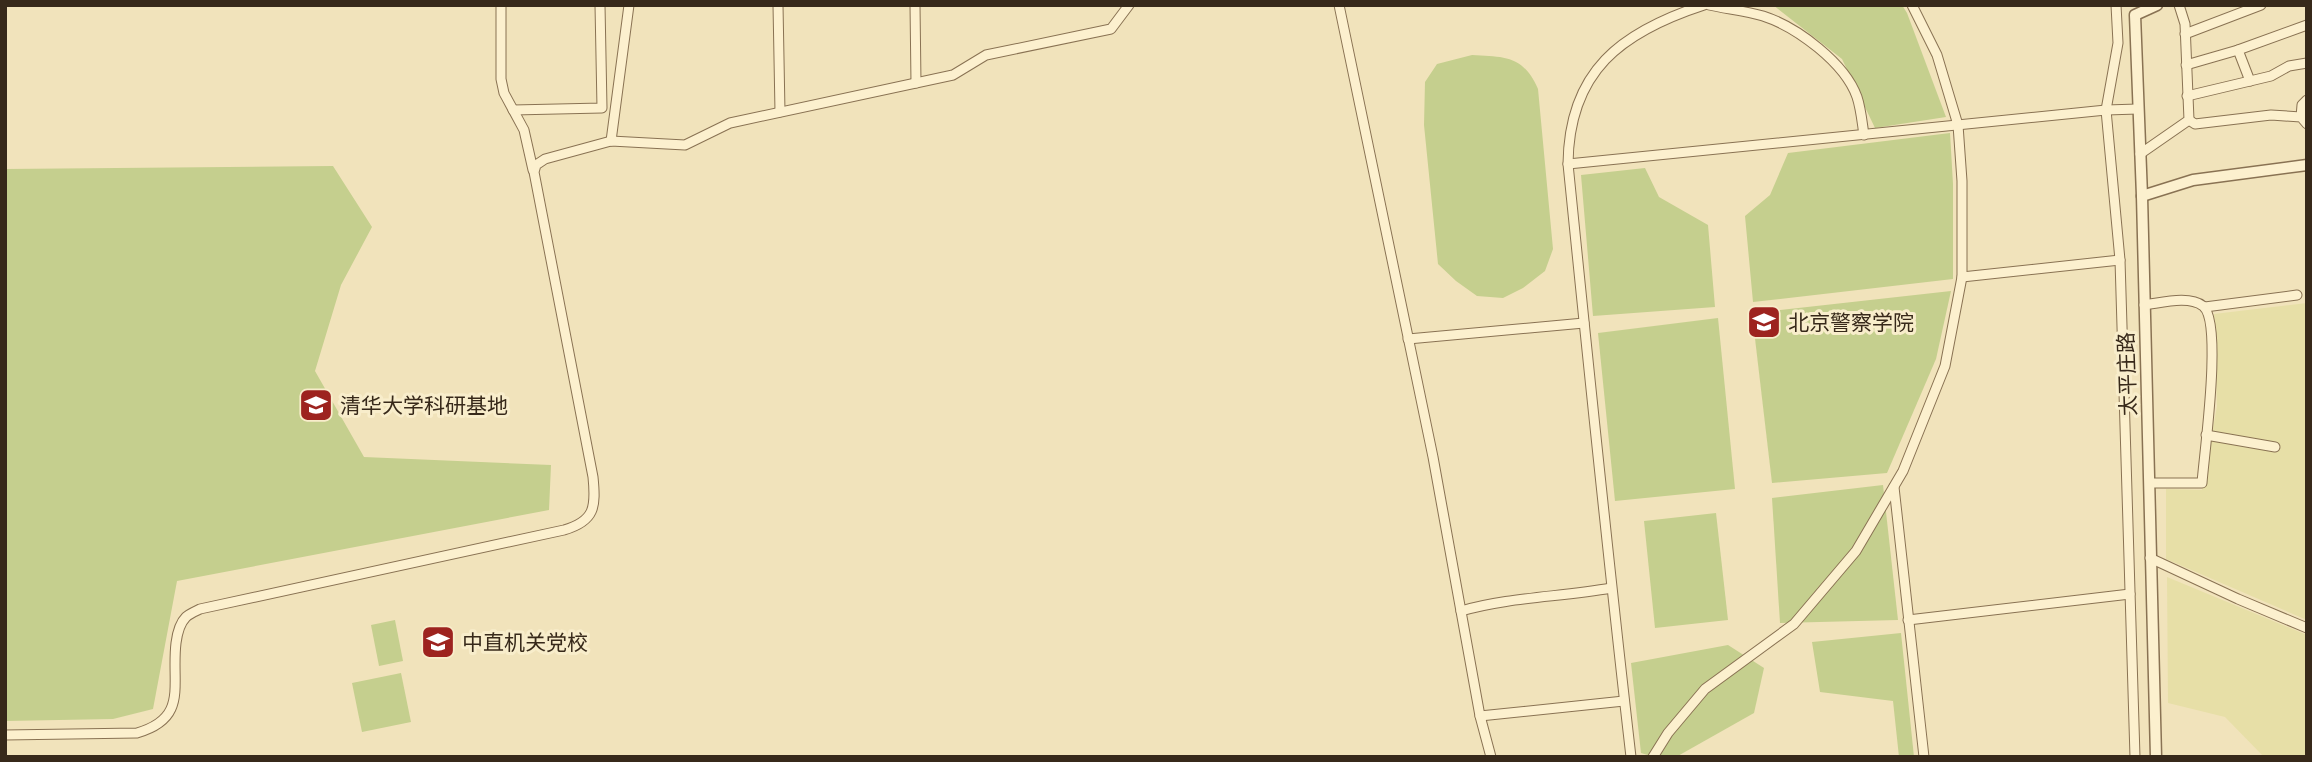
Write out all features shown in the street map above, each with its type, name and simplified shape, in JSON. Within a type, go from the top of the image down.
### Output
[{"type":"street","points":[[5,735],[137,733],[154,729],[169,716],[174,702],[177,634],[185,617],[200,609],[564,530],[585,520],[593,509],[593,477],[534,172],[524,131],[504,93],[501,79],[501,5]]},
{"type":"street","points":[[513,110],[602,108],[600,5]]},
{"type":"street","points":[[611,141],[629,5]]},
{"type":"street","points":[[778,5],[780,112]]},
{"type":"street","points":[[915,5],[916,83]]},
{"type":"street","points":[[534,172],[536,165],[545,159],[611,141],[685,145],[730,123],[953,75],[985,55],[1111,29],[1129,5]]},
{"type":"street","points":[[1339,5],[1433,457],[1480,716],[1491,757]]},
{"type":"street","points":[[1631,757],[1568,164],[1568,141],[1579,98],[1610,55],[1627,40],[1671,16],[1706,5],[1764,17],[1797,33],[1832,60],[1846,77],[1856,96],[1864,135]]},
{"type":"street","points":[[1653,757],[1668,733],[1705,689],[1794,624],[1856,551],[1903,471],[1945,366],[1962,277],[1962,181],[1958,125],[1937,55],[1912,5]]},
{"type":"street","points":[[2116,5],[2118,43],[2106,110],[2120,260],[2135,757]]},
{"type":"street","name":"太平庄路","points":[[2156,757],[2135,10],[2157,5]]},
{"type":"street","points":[[2179,5],[2185,24],[2189,120]]},
{"type":"street","points":[[2185,34],[2260,5]]},
{"type":"street","points":[[2186,65],[2307,25]]},
{"type":"street","points":[[2238,50],[2250,81]]},
{"type":"street","points":[[2187,96],[2271,76],[2289,66],[2307,63]]},
{"type":"street","points":[[2189,120],[2195,124],[2271,115],[2304,121],[2302,105],[2307,100]]},
{"type":"street","points":[[1568,164],[2138,108]]},
{"type":"street","points":[[2140,155],[2189,120]]},
{"type":"street","points":[[2142,196],[2193,180],[2307,165]]},
{"type":"street","points":[[1962,277],[2120,260]]},
{"type":"street","points":[[2144,305],[2192,301],[2205,307],[2297,295]]},
{"type":"street","points":[[2150,483],[2202,483],[2213,344],[2211,319],[2205,307]]},
{"type":"street","points":[[1408,339],[1584,323]]},
{"type":"street","points":[[2206,435],[2275,447]]},
{"type":"street","points":[[1894,486],[1924,757]]},
{"type":"street","points":[[2151,558],[2307,628]]},
{"type":"street","points":[[1461,611],[1482,605],[1611,588]]},
{"type":"street","points":[[1908,620],[2130,594]]},
{"type":"street","points":[[1480,716],[1624,701]]},
{"type":"shaded area","points":[[2307,303],[2307,620],[2166,559],[2166,489],[2202,490],[2217,406],[2214,314]]},
{"type":"shaded area","points":[[2167,577],[2307,635],[2307,757],[2264,757],[2225,717],[2168,703]]},
{"type":"green space","points":[[1773,5],[1902,5],[1946,117],[1875,128],[1842,59]]},
{"type":"green space","points":[[1472,55],[1512,60],[1526,70],[1538,89],[1553,249],[1545,271],[1523,288],[1503,298],[1477,296],[1438,264],[1424,125],[1425,82],[1437,64]]},
{"type":"green space","points":[[1950,133],[1953,279],[1753,302],[1745,216],[1770,195],[1788,153]]},
{"type":"green space","points":[[333,166],[372,227],[341,285],[315,371],[364,457],[551,465],[549,510],[177,581],[153,709],[113,719],[5,721],[5,169]]},
{"type":"green space","points":[[1645,168],[1659,197],[1708,225],[1715,307],[1593,316],[1581,175]]},
{"type":"green space","points":[[1951,291],[1936,359],[1887,473],[1772,483],[1752,313]]},
{"type":"green space","points":[[1718,318],[1735,489],[1615,501],[1598,333]]},
{"type":"green space","points":[[1883,485],[1898,620],[1780,623],[1772,498]]},
{"type":"green space","points":[[1716,513],[1728,620],[1655,628],[1644,521]]},
{"type":"green space","points":[[395,620],[403,661],[379,666],[371,625]]},
{"type":"green space","points":[[1901,633],[1914,757],[1899,757],[1893,701],[1820,692],[1812,642]]},
{"type":"green space","points":[[1728,645],[1764,668],[1754,713],[1676,757],[1654,757],[1641,753],[1631,663]]},
{"type":"green space","points":[[401,673],[411,722],[362,732],[352,683]]},
{"type":"place","name":"北京警察学院","points":[[1764,322]]},
{"type":"place","name":"清华大学科研基地","points":[[316,405]]},
{"type":"place","name":"中直机关党校","points":[[438,642]]}]
